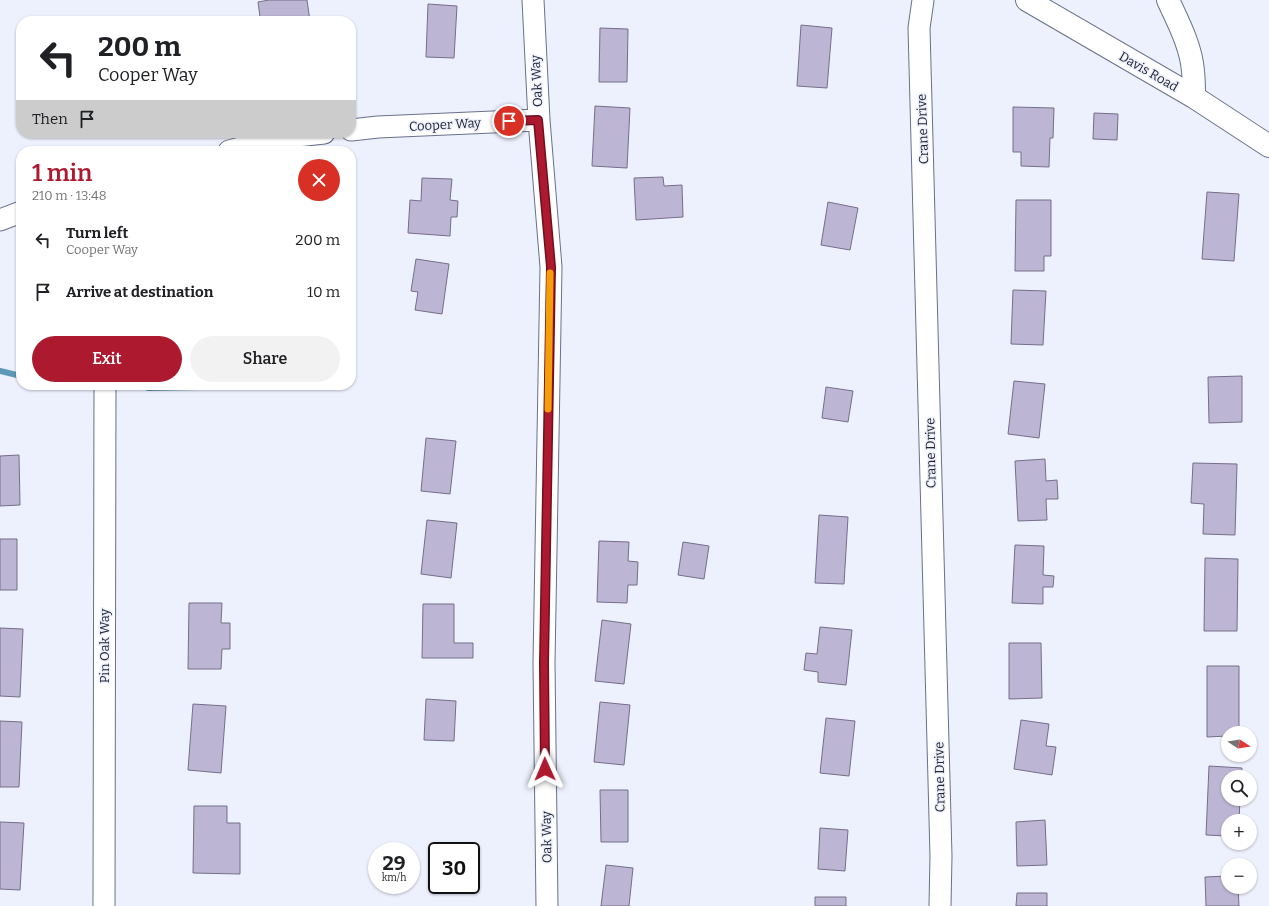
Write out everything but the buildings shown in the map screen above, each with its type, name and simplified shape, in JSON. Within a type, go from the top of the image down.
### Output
[{"type":"street","name":"Oak Way","points":[[533,0],[538,120],[551,267],[544,663],[546,906]]},
{"type":"street","name":"Crane Drive","points":[[924,0],[919,28],[941,856],[940,906]]},
{"type":"street","name":"Davis Road","points":[[1026,0],[1194,97],[1269,146]]},
{"type":"street","points":[[1168,0],[1189,51],[1193,71],[1194,97]]},
{"type":"street","name":"Cooper Way","points":[[356,129],[378,127],[538,120]]},
{"type":"street","points":[[248,146],[278,138]]},
{"type":"street","points":[[0,220],[16,214]]},
{"type":"street","name":"Pin Oak Way","points":[[104,390],[104,906]]},
{"type":"waterway","points":[[0,371],[16,375]]},
{"type":"slow traffic","points":[[548,409],[550,273]]},
{"type":"route","points":[[509,121],[538,120],[551,267],[544,663],[545,769]]}]
